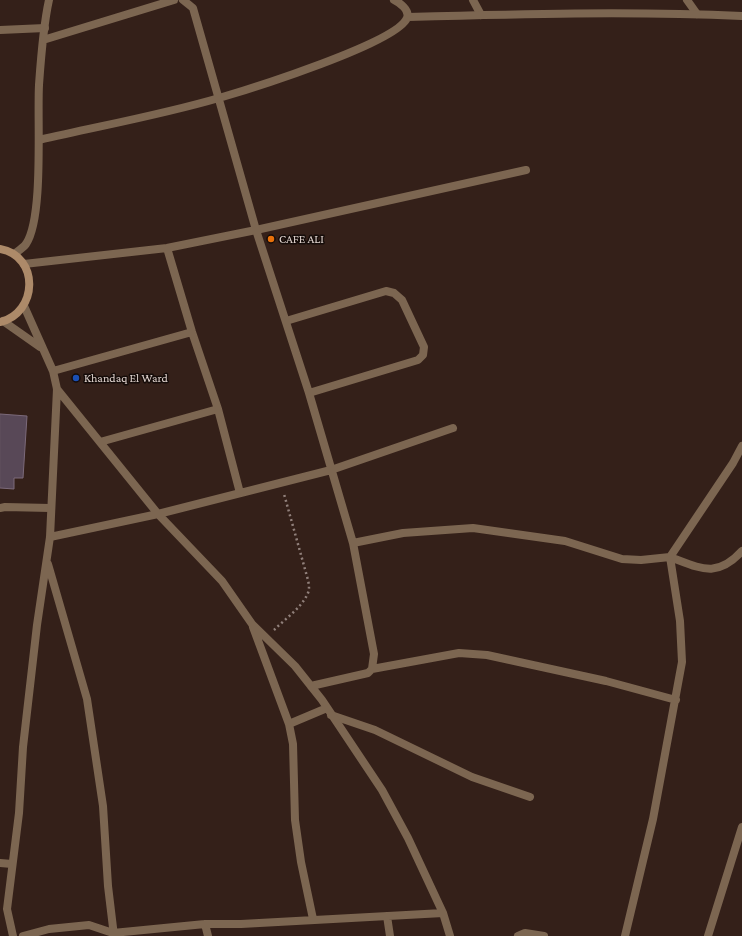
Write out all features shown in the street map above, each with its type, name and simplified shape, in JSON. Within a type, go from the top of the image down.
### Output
[{"type":"street","points":[[14,254],[26,245],[31,230],[36,196],[39,140],[39,85],[43,40],[49,0]]},
{"type":"street","points":[[43,40],[174,0]]},
{"type":"street","points":[[183,0],[193,8],[256,230],[309,393],[353,543],[374,654],[372,669]]},
{"type":"street","points":[[394,0],[405,8],[408,17]]},
{"type":"street","points":[[473,0],[482,15]]},
{"type":"street","points":[[687,0],[697,14]]},
{"type":"street","points":[[39,140],[219,98],[298,72],[363,48],[399,28],[408,17],[482,15],[697,14],[742,16]]},
{"type":"street","points":[[0,30],[45,28]]},
{"type":"street","points":[[24,264],[167,248],[256,230],[526,170]]},
{"type":"street","points":[[167,248],[192,332],[218,409],[240,493]]},
{"type":"street","points":[[0,249],[14,254],[24,264],[29,274],[30,285],[29,296],[24,306],[14,316],[1,321]]},
{"type":"street","points":[[286,320],[386,291],[394,293],[402,300],[424,347],[423,355],[418,360],[309,393]]},
{"type":"street","points":[[13,936],[7,909],[19,813],[23,746],[29,694],[50,537],[50,508],[57,389],[53,371],[24,306]]},
{"type":"street","points":[[1,321],[41,347]]},
{"type":"street","points":[[53,371],[192,332]]},
{"type":"street","points":[[57,389],[158,514],[222,581],[252,624],[295,666],[327,708],[382,790],[408,838],[443,913],[450,936]]},
{"type":"street","points":[[100,442],[218,409]]},
{"type":"street","points":[[50,537],[158,514],[331,470],[453,428]]},
{"type":"street","points":[[625,936],[653,819],[682,662],[680,621],[670,557],[733,463],[742,446]]},
{"type":"street","points":[[0,508],[50,508]]},
{"type":"street","points":[[353,543],[403,533],[473,528],[565,541],[622,559],[641,560],[670,557],[709,570],[720,567],[741,555]]},
{"type":"street","points":[[47,561],[87,699],[103,806],[114,934]]},
{"type":"street","points":[[252,624],[289,724],[293,744],[295,820],[300,862],[313,919]]},
{"type":"street","points":[[311,686],[368,673],[372,669],[460,653],[509,658],[676,700]]},
{"type":"street","points":[[289,724],[327,708]]},
{"type":"street","points":[[332,715],[374,730],[472,778],[530,797]]},
{"type":"street","points":[[708,936],[742,827]]},
{"type":"street","points":[[0,863],[12,864]]},
{"type":"street","points":[[23,936],[49,929],[89,925],[114,934],[205,924],[241,924],[443,913]]},
{"type":"street","points":[[387,916],[390,936]]},
{"type":"street","points":[[205,924],[208,936]]},
{"type":"street","points":[[518,936],[525,933],[544,936]]},
{"type":"path","points":[[265,638],[301,603],[308,595],[309,589],[308,580],[281,483]]},
{"type":"building","points":[[0,414],[27,416],[23,478],[14,478],[14,489],[0,488]]},
{"type":"place","name":"CAFE ALI","points":[[271,239]]},
{"type":"place","name":"Khandaq El Ward","points":[[76,378]]}]
